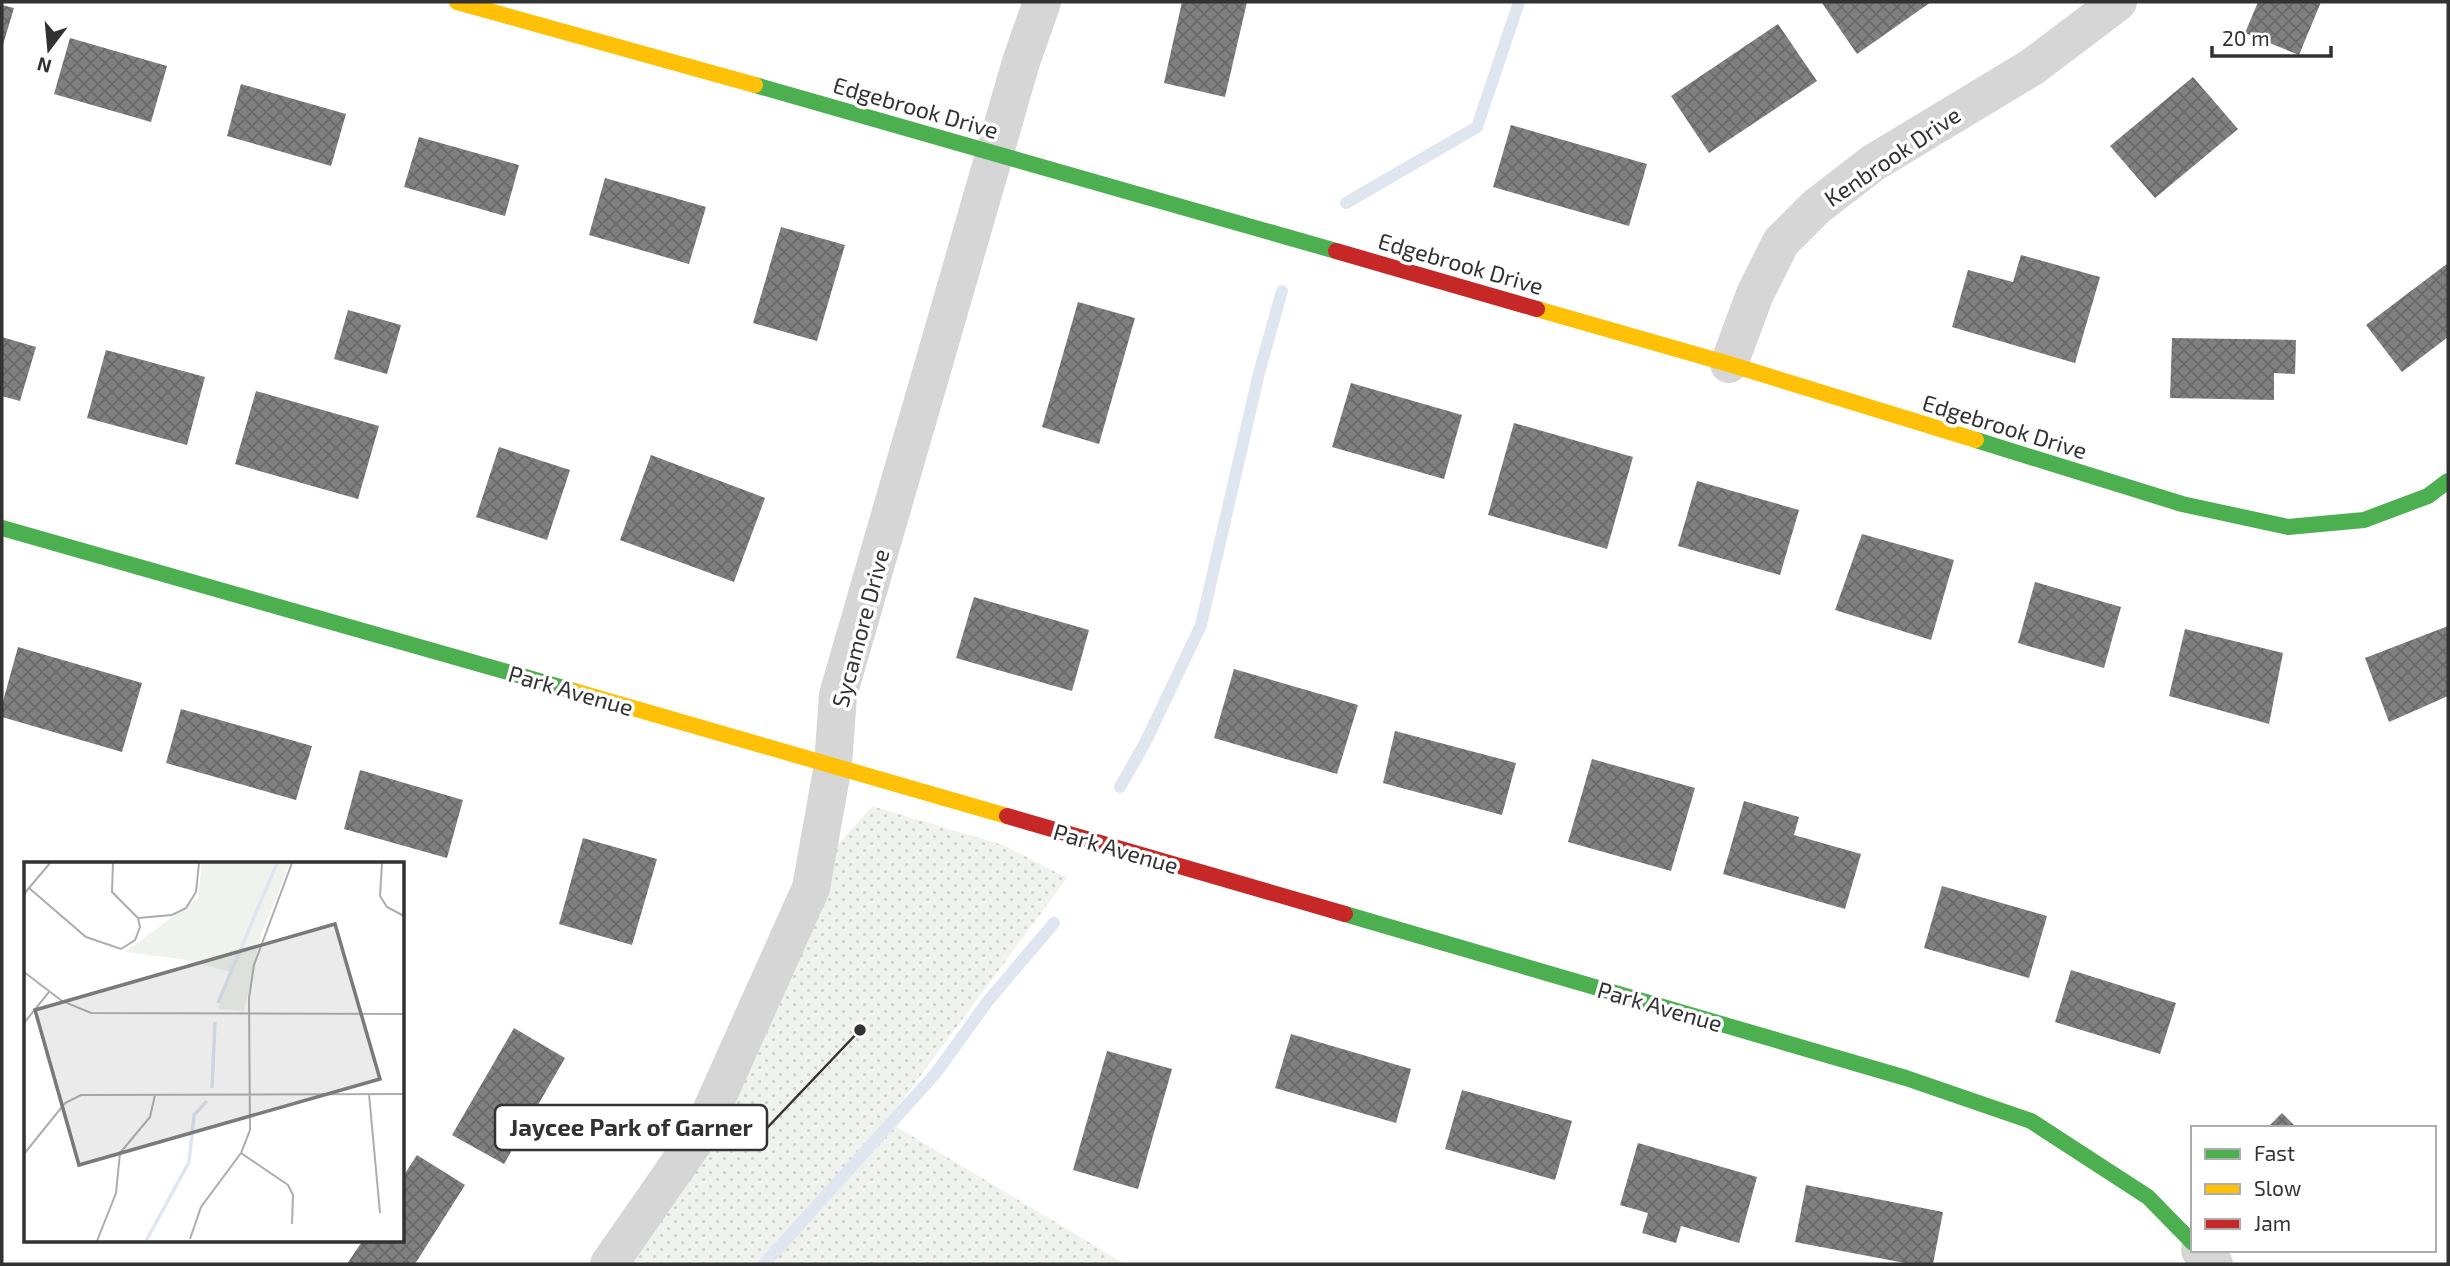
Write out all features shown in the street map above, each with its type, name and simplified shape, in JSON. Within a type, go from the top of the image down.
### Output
[{"type":"street","name":"Edgebrook Drive","points":[[457,2],[996,153],[1729,364],[2182,504],[2288,527],[2364,520],[2428,496],[2448,481]]},
{"type":"street","name":"Sycamore Drive","points":[[609,1264],[703,1129],[811,888],[833,765],[838,695],[1021,62],[1042,2]]},
{"type":"street","name":"Kenbrook Drive","points":[[1729,364],[1755,294],[1781,242],[1816,207],[1873,163],[2032,67],[2118,2]]},
{"type":"street","name":"Park Avenue","points":[[2,528],[833,765],[1906,1078],[2031,1121],[2148,1197],[2191,1241]]},
{"type":"shaded area","points":[[872,806],[1006,846],[1067,878],[887,1121],[1125,1264],[628,1264],[757,1056],[830,854]]},
{"type":"building","points":[[1182,2],[1247,2],[1225,97],[1164,83]]},
{"type":"building","points":[[1931,2],[1857,54],[1822,3]]},
{"type":"building","points":[[2258,2],[2321,2],[2299,55],[2245,33]]},
{"type":"building","points":[[2,5],[14,8],[2,48]]},
{"type":"building","points":[[1778,24],[1817,81],[1709,153],[1671,96]]},
{"type":"building","points":[[70,38],[167,66],[151,122],[54,94]]},
{"type":"building","points":[[2193,77],[2238,129],[2155,198],[2110,146]]},
{"type":"building","points":[[241,84],[346,114],[331,166],[227,136]]},
{"type":"building","points":[[1511,125],[1647,164],[1629,226],[1493,187]]},
{"type":"building","points":[[419,137],[519,165],[505,216],[404,187]]},
{"type":"building","points":[[605,178],[706,207],[689,264],[589,235]]},
{"type":"building","points":[[781,227],[845,245],[817,341],[753,323]]},
{"type":"building","points":[[2021,255],[2100,277],[2075,363],[1952,327],[1968,270],[2013,282]]},
{"type":"building","points":[[2448,263],[2448,337],[2402,372],[2366,325]]},
{"type":"building","points":[[1078,302],[1135,318],[1099,444],[1042,427]]},
{"type":"building","points":[[348,310],[401,325],[387,374],[334,359]]},
{"type":"building","points":[[2,337],[36,347],[20,401],[2,396]]},
{"type":"building","points":[[2172,338],[2296,340],[2295,374],[2274,373],[2274,400],[2170,398]]},
{"type":"building","points":[[106,350],[205,377],[187,445],[87,418]]},
{"type":"building","points":[[1351,383],[1462,415],[1444,479],[1332,447]]},
{"type":"building","points":[[256,391],[379,426],[358,499],[235,464]]},
{"type":"building","points":[[1514,423],[1633,457],[1607,549],[1488,515]]},
{"type":"building","points":[[499,447],[570,470],[547,540],[476,517]]},
{"type":"building","points":[[651,455],[765,498],[734,582],[620,540]]},
{"type":"building","points":[[1697,481],[1799,510],[1780,575],[1678,546]]},
{"type":"building","points":[[1862,534],[1954,560],[1931,640],[1835,610]]},
{"type":"building","points":[[2035,582],[2121,607],[2104,668],[2018,643]]},
{"type":"building","points":[[974,597],[1089,630],[1072,691],[956,658]]},
{"type":"building","points":[[2448,626],[2448,696],[2389,722],[2365,658]]},
{"type":"building","points":[[2185,629],[2283,653],[2269,724],[2169,696]]},
{"type":"building","points":[[18,647],[142,683],[122,752],[2,717],[2,705]]},
{"type":"building","points":[[1234,669],[1358,705],[1337,774],[1214,738]]},
{"type":"building","points":[[181,709],[312,746],[296,800],[166,763]]},
{"type":"building","points":[[1395,731],[1516,763],[1502,815],[1383,783]]},
{"type":"building","points":[[1592,759],[1695,788],[1671,871],[1568,842]]},
{"type":"building","points":[[360,770],[463,800],[447,858],[344,829]]},
{"type":"building","points":[[1744,801],[1799,817],[1794,835],[1861,854],[1845,909],[1723,874]]},
{"type":"building","points":[[583,838],[657,859],[632,945],[559,924]]},
{"type":"building","points":[[1942,886],[2047,916],[2029,978],[1924,948]]},
{"type":"building","points":[[2071,970],[2176,1003],[2160,1054],[2055,1022]]},
{"type":"building","points":[[514,1028],[565,1058],[504,1164],[452,1135]]},
{"type":"building","points":[[1291,1034],[1411,1069],[1396,1123],[1275,1088]]},
{"type":"building","points":[[1107,1051],[1172,1069],[1138,1189],[1073,1170]]},
{"type":"building","points":[[1462,1090],[1572,1121],[1555,1180],[1445,1149]]},
{"type":"building","points":[[2282,1113],[2295,1126],[2269,1126]]},
{"type":"building","points":[[1638,1143],[1757,1177],[1739,1243],[1681,1226],[1676,1243],[1642,1233],[1648,1213],[1620,1205]]},
{"type":"building","points":[[417,1155],[465,1185],[415,1264],[347,1264],[362,1242],[404,1242],[404,1175]]},
{"type":"building","points":[[1806,1185],[1943,1212],[1933,1264],[1910,1264],[1795,1242]]},
{"type":"waterway","points":[[1346,203],[1477,127],[1519,2]]},
{"type":"waterway","points":[[1120,787],[1145,743],[1201,625],[1259,373],[1282,291]]},
{"type":"waterway","points":[[764,1264],[936,1073],[988,1001],[1054,923]]},
{"type":"traffic: fast","points":[[755,85],[1336,251]]},
{"type":"traffic: fast","points":[[1976,440],[2182,504],[2288,527],[2364,520],[2428,496],[2448,481]]},
{"type":"traffic: fast","points":[[2,528],[574,691]]},
{"type":"traffic: fast","points":[[1345,914],[1906,1078],[2031,1121],[2148,1197],[2191,1241]]},
{"type":"traffic: slow","points":[[457,2],[755,85]]},
{"type":"traffic: slow","points":[[1537,309],[1729,364],[1976,440]]},
{"type":"traffic: slow","points":[[574,691],[1007,816]]},
{"type":"traffic: jam","points":[[1336,251],[1537,309]]},
{"type":"traffic: jam","points":[[1007,816],[1345,914]]},
{"type":"place","name":"Jaycee Park of Garner","points":[[860,1030]]}]
